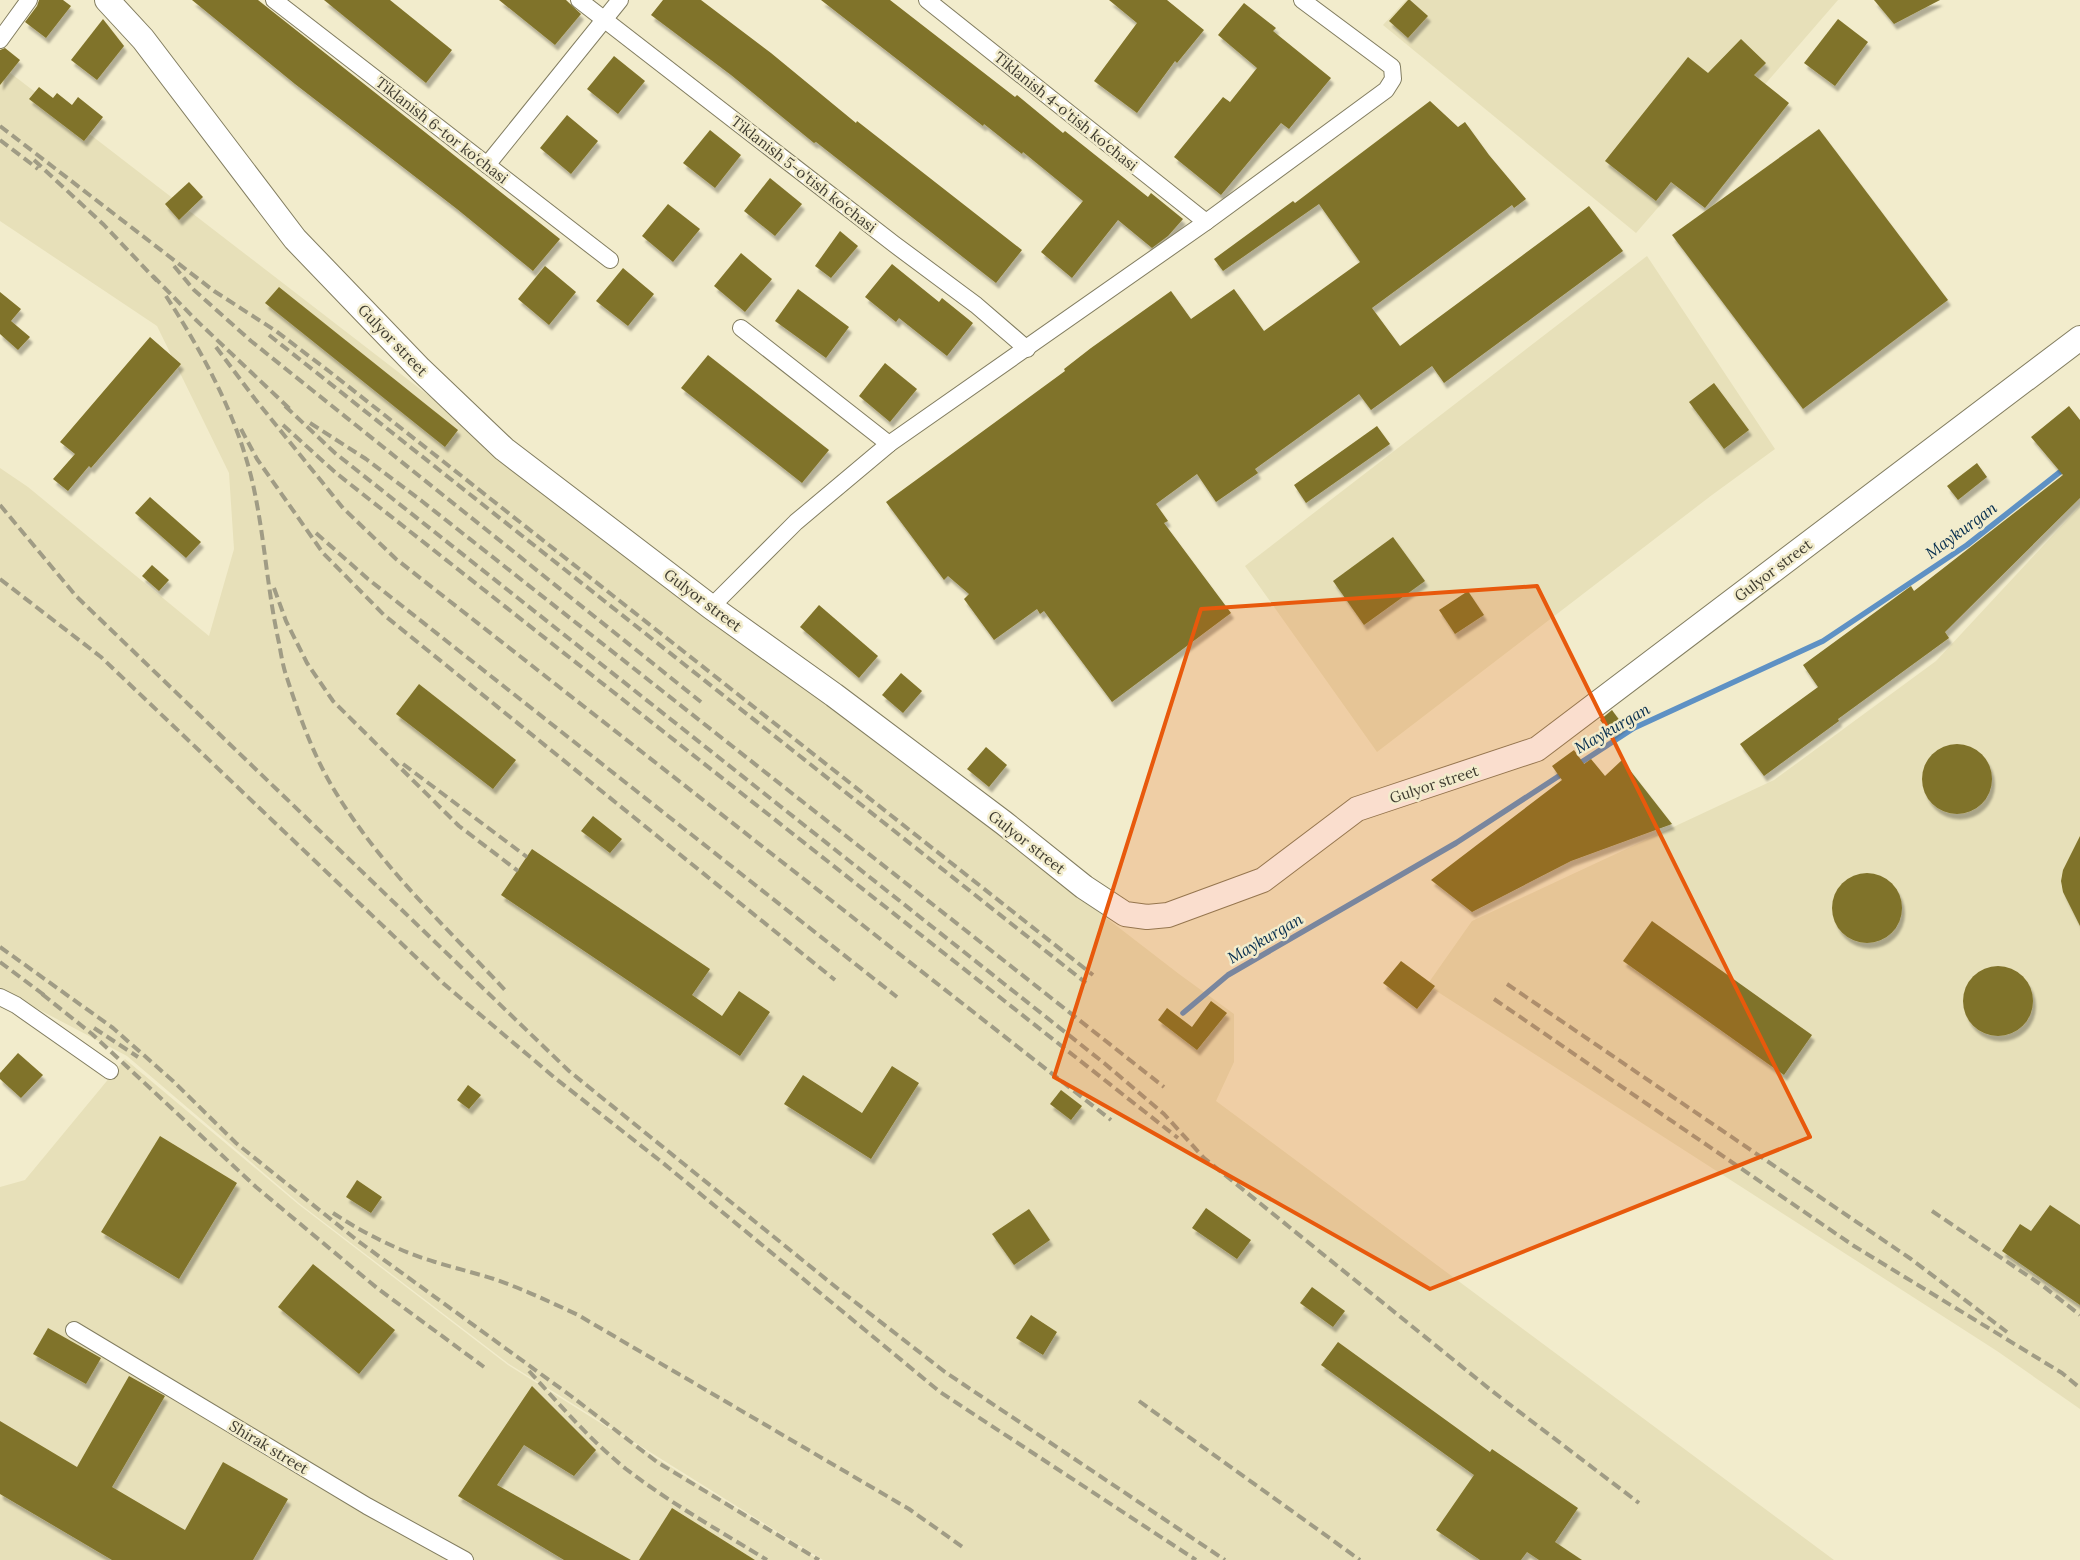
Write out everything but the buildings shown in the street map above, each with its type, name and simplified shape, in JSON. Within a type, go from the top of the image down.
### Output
[{"type":"street","points":[[0,40],[29,0]]},
{"type":"street","name":"Gulyor street","points":[[107,0],[143,40],[295,239],[420,368],[504,449],[711,607],[834,695],[1004,822],[1084,888],[1126,914],[1147,917],[1168,916],[1262,880],[1357,809],[1537,749],[2080,338]]},
{"type":"street","name":"Tiklanish 6-tor ko‘chasi","points":[[274,0],[610,260]]},
{"type":"street","name":"Tiklanish 5-o'tish ko‘chasi","points":[[579,0],[976,305],[1027,349]]},
{"type":"street","points":[[487,165],[620,0]]},
{"type":"street","name":"Tiklanish 4-o'tish ko‘chasi","points":[[927,0],[1206,222]]},
{"type":"street","points":[[711,607],[796,522],[889,444],[1206,222],[1386,90],[1393,78],[1392,67],[1302,0]]},
{"type":"street","points":[[741,328],[889,444]]},
{"type":"street","points":[[0,997],[16,1005],[110,1071]]},
{"type":"street","name":"Shirak street","points":[[74,1330],[367,1506],[465,1560]]},
{"type":"highlighted area","points":[[1537,586],[1810,1137],[1430,1289],[1054,1077],[1201,609]]},
{"type":"shaded area","points":[[1406,0],[1838,0],[1636,233],[1383,25]]},
{"type":"shaded area","points":[[0,65],[1179,974],[1234,1014],[1234,1062],[1216,1101],[1834,1560],[823,1560],[509,1364],[300,1204],[127,1056],[0,989],[0,468],[28,487],[209,636],[234,549],[229,473],[157,326],[0,221]]},
{"type":"shaded area","points":[[1647,256],[1775,449],[1712,495],[1377,752],[1245,566]]},
{"type":"shaded area","points":[[2080,506],[2080,1409],[1997,1351],[1427,985],[1472,921],[1774,780],[1936,661]]},
{"type":"shaded area","points":[[125,1059],[298,1204],[508,1365],[819,1560],[0,1560],[0,1187],[25,1180]]},
{"type":"waterway","name":"Maykurgan","points":[[1577,765],[1634,728],[1823,641],[1967,545],[2065,468]]},
{"type":"waterway","name":"Maykurgan","points":[[1183,1013],[1228,975],[1456,843],[1565,772]]},
{"type":"railway","points":[[0,126],[214,291],[276,331],[330,372],[1093,975]]},
{"type":"railway","points":[[0,140],[38,169]]},
{"type":"railway","points":[[34,160],[104,225],[157,281]]},
{"type":"railway","points":[[174,266],[194,290],[251,341],[701,702]]},
{"type":"railway","points":[[153,276],[196,320],[291,410]]},
{"type":"railway","points":[[166,296],[208,366],[241,442],[255,494],[275,625],[284,669],[305,730],[322,769],[347,810],[388,864],[434,916],[505,990]]},
{"type":"railway","points":[[269,335],[1086,983]]},
{"type":"railway","points":[[216,347],[255,399],[343,508],[396,559],[1111,1120]]},
{"type":"railway","points":[[285,406],[335,453],[1104,1063],[1164,1114],[1204,1158],[1492,1391],[1639,1503]]},
{"type":"railway","points":[[310,423],[366,459],[423,502],[1164,1087]]},
{"type":"railway","points":[[283,425],[336,473],[1178,1138]]},
{"type":"railway","points":[[241,429],[257,459],[323,553],[384,615],[835,980]]},
{"type":"railway","points":[[0,505],[76,596],[569,1071],[837,1288],[945,1372],[1225,1560]]},
{"type":"railway","points":[[316,533],[368,579],[897,997]]},
{"type":"railway","points":[[0,579],[101,657],[444,984],[555,1078],[663,1163],[940,1392],[1196,1560]]},
{"type":"railway","points":[[274,588],[286,621],[307,663],[333,701],[459,826],[518,871]]},
{"type":"railway","points":[[403,764],[527,857]]},
{"type":"railway","points":[[0,947],[113,1028],[173,1081],[236,1143],[358,1241],[571,1396],[657,1462],[819,1560]]},
{"type":"railway","points":[[0,962],[48,998]]},
{"type":"railway","points":[[1507,984],[1911,1259],[2007,1332]]},
{"type":"railway","points":[[42,994],[92,1034],[256,1187],[377,1288],[484,1367]]},
{"type":"railway","points":[[1494,999],[1854,1246],[2062,1373],[2080,1388]]},
{"type":"railway","points":[[94,1028],[138,1057]]},
{"type":"railway","points":[[1932,1211],[2043,1286],[2080,1315]]},
{"type":"railway","points":[[333,1213],[370,1235],[408,1253],[505,1283],[578,1315],[909,1509],[964,1548]]},
{"type":"railway","points":[[529,1371],[588,1434],[626,1469],[678,1505],[767,1560]]},
{"type":"railway","points":[[1139,1401],[1360,1560]]}]
